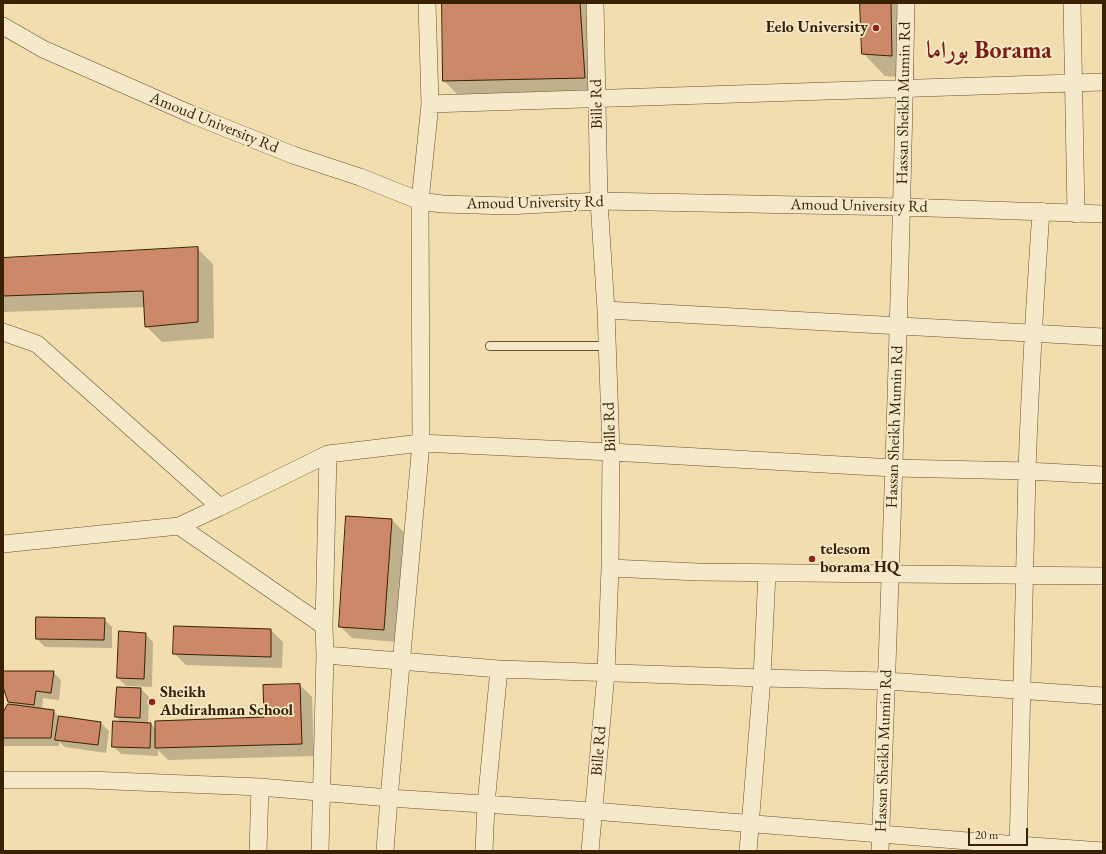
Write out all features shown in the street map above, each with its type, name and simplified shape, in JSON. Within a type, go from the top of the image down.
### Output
[{"type":"street","points":[[385,851],[421,443],[420,201],[430,104],[427,3]]},
{"type":"street","name":"Bille Rd","points":[[590,851],[606,672],[610,568],[611,452],[606,310],[599,201],[594,3]]},
{"type":"street","name":"Hassan Sheikh Mumin Rd","points":[[880,851],[894,468],[902,207],[906,3]]},
{"type":"street","points":[[1072,3],[1076,214]]},
{"type":"street","name":"Amoud University Rd","points":[[3,26],[44,49],[192,115],[293,155],[360,177],[420,201],[442,204],[508,206],[599,201],[902,207],[1103,214]]},
{"type":"street","points":[[430,104],[597,100],[1103,82]]},
{"type":"street","points":[[1018,848],[1027,471],[1033,333],[1041,211]]},
{"type":"street","points":[[606,310],[1103,337]]},
{"type":"street","points":[[3,332],[37,344],[220,507]]},
{"type":"street","points":[[3,544],[179,526],[328,454],[421,443],[894,468],[1027,471],[1103,475]]},
{"type":"street","points":[[320,851],[328,454]]},
{"type":"street","points":[[179,526],[324,626]]},
{"type":"street","points":[[610,568],[698,572],[1103,576]]},
{"type":"street","points":[[748,851],[762,678],[767,573]]},
{"type":"street","points":[[325,655],[500,668],[887,681],[1103,696]]},
{"type":"street","points":[[484,851],[486,804],[500,668]]},
{"type":"street","points":[[3,780],[89,780],[260,787],[389,798],[593,811],[880,834],[1018,848],[1103,851]]},
{"type":"street","points":[[258,851],[260,787]]},
{"type":"lane","points":[[490,346],[607,346]]},
{"type":"building","points":[[442,3],[580,3],[585,78],[443,81]]},
{"type":"building","name":"Eelo University","points":[[860,3],[891,3],[892,56],[862,54]]},
{"type":"building","points":[[198,247],[198,322],[145,327],[143,291],[3,296],[3,258]]},
{"type":"building","points":[[346,516],[392,519],[384,630],[339,627]]},
{"type":"building","points":[[36,617],[105,618],[104,640],[36,639]]},
{"type":"building","points":[[174,626],[271,629],[271,657],[173,654]]},
{"type":"building","points":[[119,631],[146,633],[144,679],[117,678]]},
{"type":"building","points":[[3,671],[54,671],[51,693],[36,691],[34,705],[8,702],[3,687]]},
{"type":"building","points":[[300,684],[302,744],[155,748],[155,721],[264,717],[263,685]]},
{"type":"building","points":[[117,687],[141,688],[140,718],[115,717]]},
{"type":"building","points":[[8,704],[54,710],[51,738],[3,738],[3,713]]},
{"type":"building","points":[[59,716],[101,722],[98,745],[55,740]]},
{"type":"building","points":[[113,721],[151,723],[150,748],[112,747]]},
{"type":"place","name":"Eelo University","points":[[876,28]]},
{"type":"place","name":"telesom borama HQ","points":[[812,559]]},
{"type":"place","name":"Sheikh Abdirahman School","points":[[152,702]]},
{"type":"district","name":"بوراما Borama","points":[[989,51]]}]
